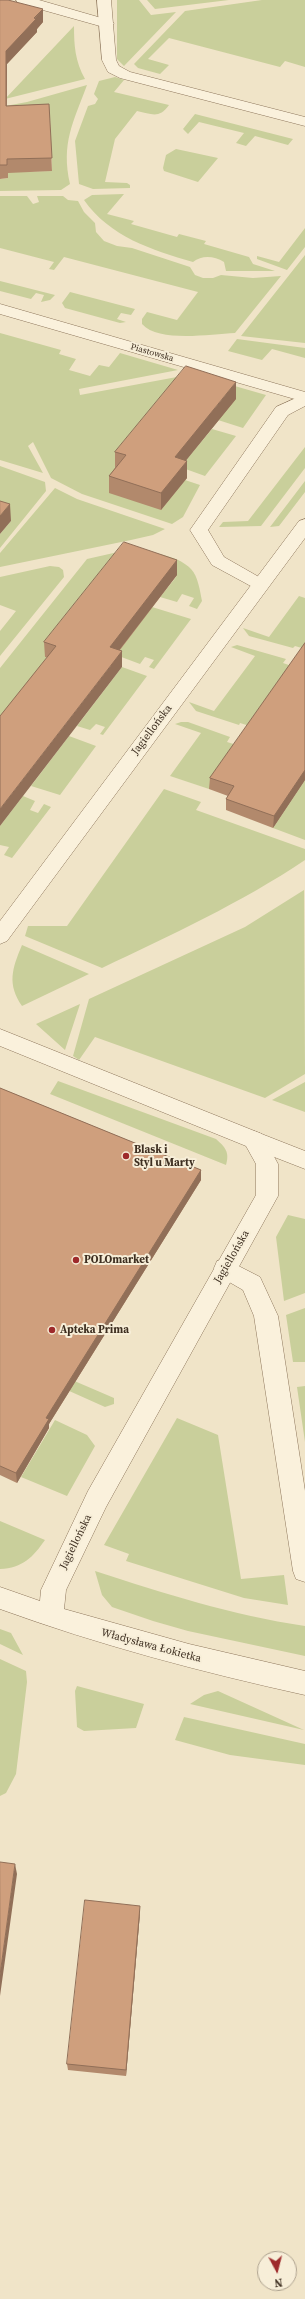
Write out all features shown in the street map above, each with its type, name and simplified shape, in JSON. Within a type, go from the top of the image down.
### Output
[{"type":"street","points":[[23,0],[107,24]]},
{"type":"street","points":[[104,0],[109,60],[113,69],[118,72],[305,122]]},
{"type":"street","name":"Piastowska","points":[[0,309],[305,398]]},
{"type":"street","points":[[260,585],[218,561],[199,530],[282,411],[305,398]]},
{"type":"street","name":"Jagiellońska","points":[[0,936],[305,525]]},
{"type":"street","points":[[0,1037],[305,1160]]},
{"type":"street","name":"Jagiellońska","points":[[51,1617],[54,1590],[84,1526],[267,1196],[267,1164],[254,1140]]},
{"type":"street","points":[[226,1268],[252,1284],[266,1316],[305,1571]]},
{"type":"street","name":"Władysława Łokietka","points":[[0,1598],[51,1617],[114,1637],[224,1666],[305,1683]]},
{"type":"green space","points":[[117,0],[139,0],[151,15],[176,12],[124,66],[117,59]]},
{"type":"green space","points":[[147,0],[229,0],[155,9]]},
{"type":"green space","points":[[262,0],[305,0],[305,67],[285,61],[280,67],[169,38],[148,59],[169,65],[160,74],[138,68],[134,64],[185,11]]},
{"type":"green space","points":[[74,26],[76,53],[79,66],[85,79],[5,99]]},
{"type":"green space","points":[[115,77],[124,80],[114,92],[169,105],[158,114],[137,111],[115,139],[105,182],[127,183],[130,185],[130,188],[93,189],[79,184],[75,141],[88,106],[95,104],[98,99],[94,94],[99,81]]},
{"type":"green space","points":[[87,85],[70,133],[67,157],[70,184],[61,190],[0,191],[0,179],[8,178],[7,165],[12,172],[52,171],[50,118],[0,107],[27,102]]},
{"type":"green space","points":[[195,114],[293,139],[288,145],[255,136],[246,146],[236,143],[244,133],[199,122],[188,134],[183,129]]},
{"type":"green space","points":[[176,149],[218,158],[198,182],[164,171],[163,168],[166,155]]},
{"type":"green space","points":[[124,194],[107,214],[134,221],[131,224],[177,237],[179,234],[206,241],[204,244],[249,257],[253,264],[275,271],[226,271],[224,262],[216,258],[204,257],[193,262],[147,247],[119,233],[106,224],[94,213],[84,200],[92,195]]},
{"type":"green space","points":[[0,196],[27,196],[33,204],[39,202],[37,196],[63,196],[68,200],[78,201],[84,212],[95,223],[96,232],[104,241],[117,246],[132,248],[190,267],[195,275],[203,278],[213,278],[221,275],[253,278],[281,276],[235,333],[199,336],[160,334],[150,330],[142,324],[142,319],[147,312],[177,320],[198,292],[64,257],[54,270],[49,269],[54,262],[0,248]]},
{"type":"green space","points":[[305,228],[305,247],[287,270],[257,259],[257,256],[279,262]]},
{"type":"green space","points":[[305,255],[305,343],[241,336]]},
{"type":"green space","points":[[0,281],[55,295],[50,300],[41,302],[44,295],[36,293],[31,299],[0,291]]},
{"type":"green space","points":[[70,292],[135,309],[131,315],[121,313],[117,319],[126,322],[120,323],[65,308],[62,303]]},
{"type":"green space","points":[[0,333],[61,350],[59,354],[76,359],[69,370],[90,376],[99,365],[109,367],[120,353],[178,370],[79,389],[80,395],[193,374],[266,395],[243,428],[218,420],[235,399],[186,383],[161,510],[185,480],[200,485],[183,517],[172,524],[82,494],[51,478],[33,442],[28,446],[43,473],[0,460]]},
{"type":"green space","points":[[237,339],[305,348],[305,358],[272,349],[262,360],[228,351]]},
{"type":"green space","points":[[212,429],[236,436],[205,476],[180,467]]},
{"type":"green space","points":[[305,447],[305,468],[261,526],[219,527],[223,522],[248,521]]},
{"type":"green space","points":[[0,466],[45,482],[46,491],[0,548],[0,534],[11,521],[0,517]]},
{"type":"green space","points":[[305,481],[305,492],[279,526],[270,527]]},
{"type":"green space","points":[[55,488],[77,499],[165,529],[153,535],[0,567],[0,553]]},
{"type":"green space","points":[[145,551],[175,559],[191,569],[197,580],[202,601],[197,609],[189,606],[194,598],[182,594],[177,602],[160,597],[177,576],[71,666],[0,733],[0,668],[87,559],[118,552]]},
{"type":"green space","points":[[50,566],[59,567],[63,570],[64,577],[0,656],[0,631],[16,611],[0,605],[0,577]]},
{"type":"green space","points":[[299,596],[305,598],[305,649],[295,646],[293,648],[249,636],[243,628],[269,637]]},
{"type":"green space","points":[[152,607],[191,619],[154,669],[149,667],[154,660],[145,657],[140,664],[116,655]]},
{"type":"green space","points":[[237,645],[286,659],[283,663],[295,667],[253,727],[240,723],[239,725],[196,711],[189,702],[214,711],[255,656],[231,647]]},
{"type":"green space","points":[[122,667],[147,676],[103,735],[100,734],[105,727],[96,724],[90,730],[77,726]]},
{"type":"green space","points":[[188,722],[230,737],[227,742],[240,746],[209,789],[170,776],[201,733],[175,724]]},
{"type":"green space","points":[[69,736],[96,746],[60,795],[31,786]]},
{"type":"green space","points":[[305,780],[305,840],[273,828]]},
{"type":"green space","points":[[164,789],[201,802],[196,810],[305,849],[305,860],[281,876],[231,904],[180,931],[102,968],[25,936],[28,926],[67,926]]},
{"type":"green space","points":[[23,796],[35,801],[30,810],[38,813],[44,804],[51,807],[12,858],[4,855],[9,847],[0,845],[0,826]]},
{"type":"green space","points":[[304,890],[305,1074],[265,1098],[95,1037],[79,1060],[73,1056],[89,999],[245,927]]},
{"type":"green space","points":[[22,945],[89,974],[22,1006],[14,991],[13,976]]},
{"type":"green space","points":[[80,1004],[65,1050],[36,1024]]},
{"type":"green space","points":[[58,1081],[216,1139],[226,1150],[226,1165],[50,1094]]},
{"type":"green space","points":[[305,1082],[305,1112],[272,1100]]},
{"type":"green space","points":[[288,1215],[305,1219],[305,1293],[284,1301],[276,1237]]},
{"type":"green space","points":[[305,1308],[305,1362],[293,1362],[286,1315]]},
{"type":"green space","points":[[0,1349],[114,1398],[114,1404],[105,1407],[0,1360]]},
{"type":"green space","points":[[305,1386],[305,1442],[297,1387]]},
{"type":"green space","points":[[177,1418],[218,1435],[241,1579],[284,1575],[288,1605],[244,1598],[126,1561],[129,1554],[104,1545]]},
{"type":"green space","points":[[55,1420],[87,1435],[95,1446],[67,1496],[21,1477]]},
{"type":"green space","points":[[0,1521],[45,1540],[32,1556],[21,1564],[0,1569]]},
{"type":"green space","points":[[95,1571],[173,1596],[225,1610],[305,1626],[305,1656],[188,1631],[112,1607],[102,1595]]},
{"type":"green space","points":[[0,1629],[11,1633],[23,1655],[0,1644]]},
{"type":"green space","points":[[0,1659],[26,1671],[27,1682],[16,1774],[6,1793],[0,1796]]},
{"type":"green space","points":[[77,1686],[144,1704],[136,1728],[84,1731],[77,1727],[75,1691]]},
{"type":"green space","points":[[218,1691],[304,1730],[190,1704],[204,1695]]},
{"type":"green space","points":[[184,1717],[305,1744],[305,1765],[230,1755],[175,1740]]},
{"type":"building","points":[[0,0],[8,0],[43,9],[34,18],[36,19],[6,51],[6,106],[49,104],[52,158],[7,159],[7,165],[0,165]]},
{"type":"building","points":[[186,366],[236,382],[175,457],[187,461],[161,493],[109,476],[126,455],[115,452]]},
{"type":"building","points":[[0,501],[10,504],[0,516]]},
{"type":"building","points":[[124,542],[177,560],[110,647],[122,651],[0,809],[0,716],[56,646],[44,642]]},
{"type":"building","points":[[305,643],[305,770],[274,816],[226,799],[234,786],[210,778]]},
{"type":"building","name":"POLOmarket","points":[[0,1088],[201,1170],[46,1418],[49,1419],[16,1473],[0,1466]]},
{"type":"building","points":[[0,1862],[15,1864],[0,1975]]},
{"type":"building","points":[[85,1900],[140,1906],[126,2070],[67,2064]]},
{"type":"place","name":"Blask i Styl u Marty","points":[[126,1156]]},
{"type":"place","name":"POLOmarket","points":[[76,1260]]},
{"type":"place","name":"Apteka Prima","points":[[52,1330]]}]
